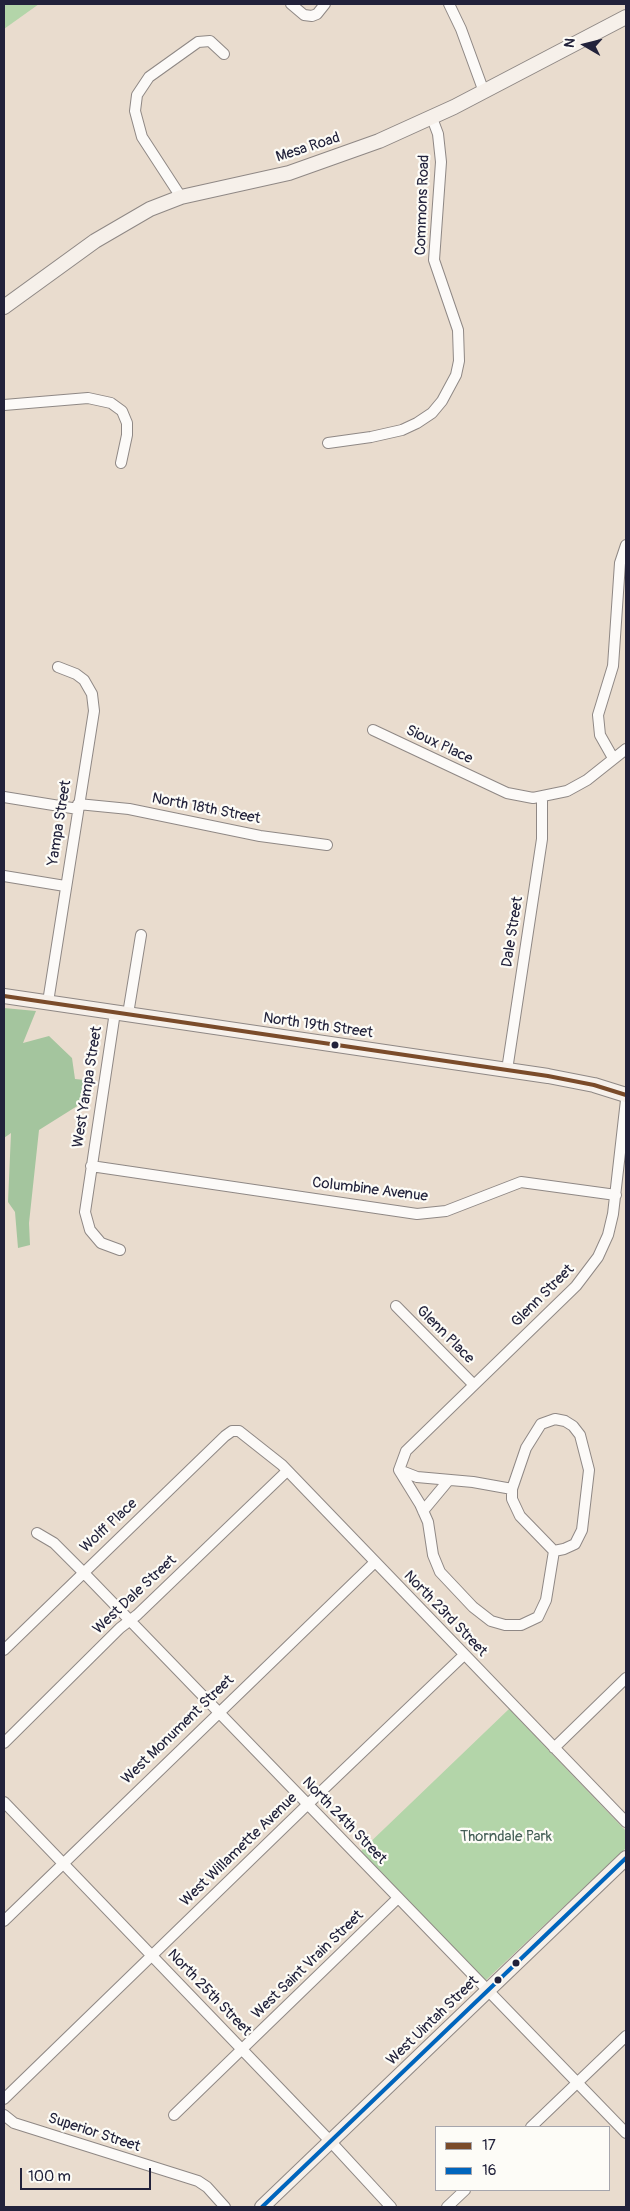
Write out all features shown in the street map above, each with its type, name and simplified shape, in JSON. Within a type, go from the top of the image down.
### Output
[{"type":"main road","name":"Mesa Road","points":[[4,306],[95,241],[137,215],[181,197],[289,173],[379,141],[432,118],[484,92],[626,17]]},
{"type":"main road","name":"North 19th Street","points":[[4,996],[507,1070],[579,1082],[626,1095]]},
{"type":"main road","name":"West Uintah Street","points":[[262,2207],[626,1858]]},
{"type":"street","points":[[291,4],[304,15],[312,16],[317,14],[325,4]]},
{"type":"street","points":[[449,4],[461,29],[484,92]]},
{"type":"street","points":[[181,197],[142,137],[135,111],[137,95],[149,77],[194,44],[203,40],[210,41],[224,54]]},
{"type":"street","name":"Commons Road","points":[[328,443],[371,437],[402,430],[417,423],[432,413],[442,401],[456,375],[459,346],[458,330],[434,260],[441,162],[438,134],[432,118]]},
{"type":"street","points":[[4,405],[88,398],[111,403],[122,411],[127,423],[127,435],[121,464]]},
{"type":"street","points":[[613,758],[600,735],[598,719],[600,703],[613,666],[620,563],[626,546]]},
{"type":"street","name":"Yampa Street","points":[[48,1002],[94,704],[92,694],[84,680],[76,674],[58,667]]},
{"type":"street","name":"Sioux Place","points":[[373,730],[492,786],[524,797],[542,798]]},
{"type":"street","points":[[542,798],[567,791],[587,780],[626,749]]},
{"type":"street","name":"North 18th Street","points":[[4,797],[129,810],[260,836],[327,846]]},
{"type":"street","name":"Dale Street","points":[[507,1070],[542,839],[542,798]]},
{"type":"street","points":[[4,876],[65,886]]},
{"type":"street","name":"West Yampa Street","points":[[120,1250],[101,1243],[90,1230],[85,1204],[122,1013],[141,935]]},
{"type":"street","name":"Glenn Street","points":[[399,1470],[406,1451],[576,1286],[592,1267],[608,1235],[622,1171],[626,1100]]},
{"type":"street","name":"West Yampa Street","points":[[91,1166],[234,1186]]},
{"type":"street","name":"Columbine Avenue","points":[[234,1186],[428,1214],[446,1211],[521,1182],[616,1195]]},
{"type":"street","name":"Glenn Place","points":[[396,1306],[474,1385]]},
{"type":"street","points":[[555,1419],[565,1421],[573,1426],[580,1435],[589,1470],[582,1530],[578,1540],[571,1547],[554,1551],[520,1516],[512,1499],[512,1489],[526,1448],[542,1424],[555,1419]]},
{"type":"street","name":"North 23rd Street","points":[[239,1430],[288,1471],[626,1822]]},
{"type":"street","name":"Wolff Place","points":[[4,1650],[225,1436],[232,1431],[239,1430]]},
{"type":"street","points":[[399,1470],[417,1478],[473,1482],[512,1489]]},
{"type":"street","points":[[399,1470],[423,1511],[429,1527],[433,1555],[440,1572],[480,1613],[499,1624],[521,1625],[538,1617],[546,1600],[554,1551]]},
{"type":"street","name":"West Dale Street","points":[[4,1743],[128,1621],[137,1615],[288,1471]]},
{"type":"street","points":[[423,1511],[448,1481]]},
{"type":"street","name":"North 24th Street","points":[[37,1533],[54,1543],[83,1572],[128,1621],[487,1992],[626,2133]]},
{"type":"street","name":"West Monument Street","points":[[4,1921],[375,1562]]},
{"type":"street","name":"West Willamette Avenue","points":[[4,2099],[464,1655]]},
{"type":"street","points":[[554,1748],[626,1678]]},
{"type":"street","name":"North 25th Street","points":[[4,1802],[331,2142],[391,2207]]},
{"type":"street","name":"West Saint Vrain Street","points":[[174,2115],[398,1898]]},
{"type":"street","points":[[532,2126],[626,2036]]},
{"type":"street","name":"Superior Street","points":[[4,2115],[14,2123],[198,2181],[207,2187],[225,2207]]},
{"type":"street","points":[[447,2207],[465,2191]]},
{"type":"green space","points":[[4,4],[39,4],[4,29]]},
{"type":"green space","points":[[4,1008],[36,1011],[23,1043],[49,1036],[72,1058],[75,1079],[95,1081],[82,1103],[39,1130],[29,1223],[30,1245],[18,1248],[15,1212],[8,1202],[11,1133],[4,1138]]},
{"type":"green space","name":"Thorndale Park","points":[[509,1709],[626,1831],[626,1848],[485,1981],[481,1979],[361,1851]]},
{"type":"transit line","name":"17","points":[[4,996],[548,1076],[594,1085],[626,1095]]},
{"type":"transit line","name":"16","points":[[262,2207],[626,1858]]}]
